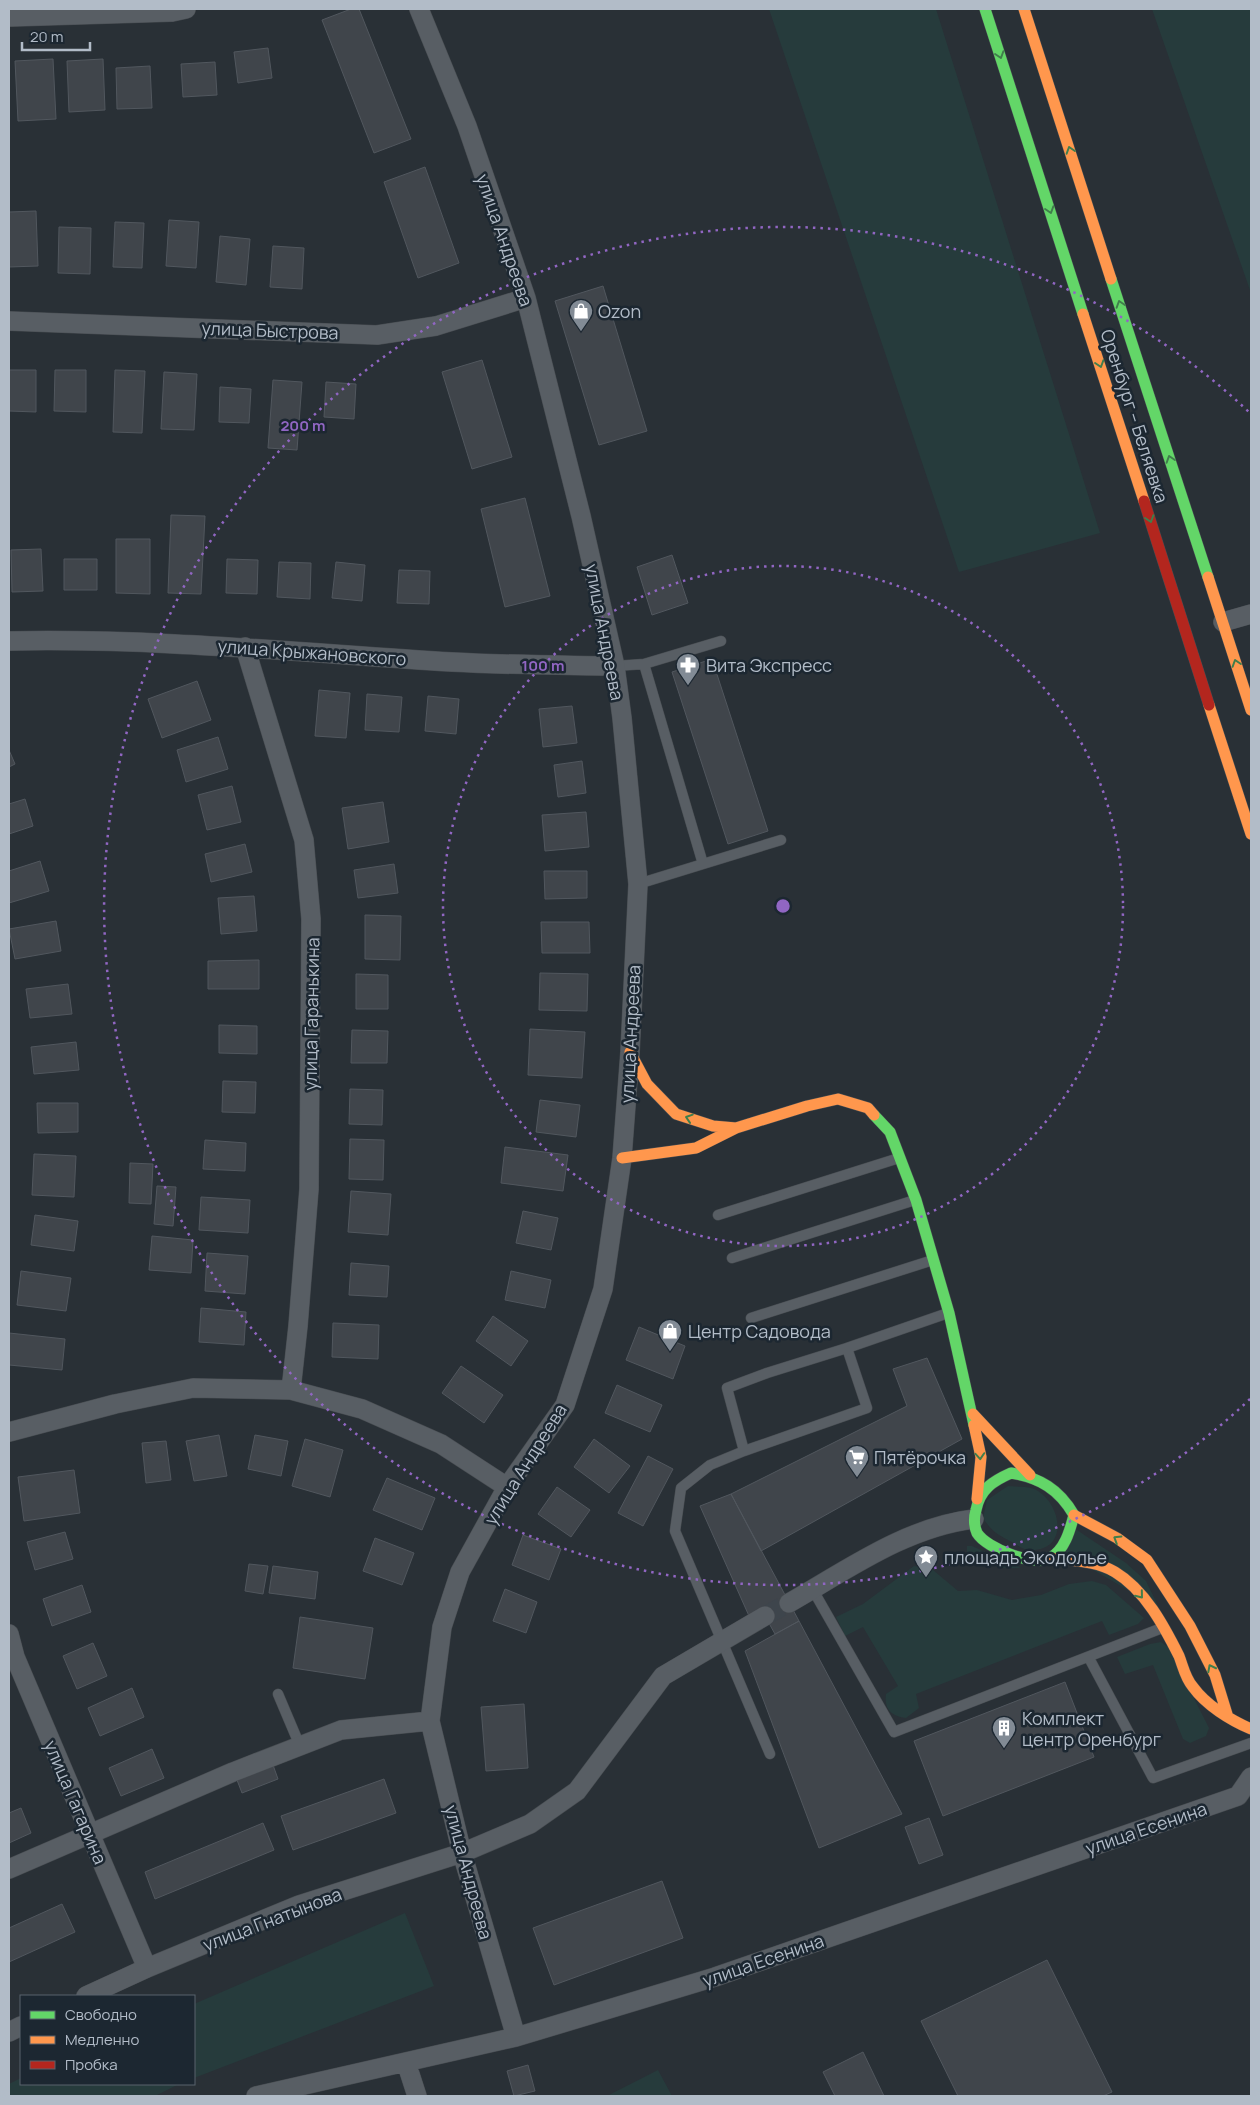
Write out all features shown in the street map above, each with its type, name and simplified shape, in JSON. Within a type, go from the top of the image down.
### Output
[{"type":"street","points":[[11,14],[172,12],[186,9]]},
{"type":"street","name":"улица Андреева","points":[[419,9],[467,126],[526,298],[581,516],[614,666],[622,718],[638,884],[630,1052],[622,1158],[602,1289],[564,1405],[507,1487],[460,1572],[442,1627],[430,1721],[462,1853],[516,2037]]},
{"type":"street","name":"Оренбург – Беляевка","points":[[985,9],[1251,834]]},
{"type":"street","name":"Оренбург – Беляевка","points":[[1024,9],[1251,710]]},
{"type":"street","name":"улица Быстрова","points":[[9,321],[377,335],[436,326],[526,298]]},
{"type":"street","points":[[1223,622],[1251,614]]},
{"type":"street","name":"улица Крыжановского","points":[[9,640],[64,640],[245,647],[454,662],[614,666]]},
{"type":"street","name":"улица Гаранькина","points":[[245,647],[304,840],[312,919],[309,1189],[291,1390]]},
{"type":"street","points":[[630,1052],[647,1084],[676,1114],[713,1126],[736,1128]]},
{"type":"street","points":[[622,1158],[696,1148],[736,1128],[807,1106],[838,1099],[868,1108],[890,1132],[916,1200],[949,1313],[982,1457],[974,1519],[980,1535],[1003,1551],[1037,1561],[1049,1558],[1060,1550],[1069,1532],[1074,1515]]},
{"type":"street","points":[[9,1432],[115,1404],[193,1388],[291,1390],[362,1408],[441,1444],[507,1487]]},
{"type":"street","points":[[972,1413],[1030,1475]]},
{"type":"street","points":[[977,1499],[993,1480],[1011,1472],[1030,1475],[1047,1483],[1065,1500],[1074,1515],[1117,1538],[1147,1560],[1190,1626],[1215,1675],[1227,1714]]},
{"type":"street","points":[[789,1603],[910,1537],[954,1522],[974,1519]]},
{"type":"street","points":[[1049,1558],[1103,1566],[1130,1582],[1163,1628],[1192,1686],[1207,1702],[1242,1726],[1251,1729]]},
{"type":"street","name":"улица Гнатынова","points":[[88,1995],[147,1968],[299,1905],[462,1853],[530,1824],[577,1792],[663,1676],[765,1616]]},
{"type":"street","name":"улица Гагарина","points":[[9,1634],[15,1657],[147,1968]]},
{"type":"street","points":[[9,1869],[341,1730],[430,1721]]},
{"type":"street","name":"улица Есенина","points":[[256,2096],[516,2037],[715,1977],[1238,1796],[1251,1777]]},
{"type":"street","points":[[406,2062],[416,2096]]},
{"type":"lane","points":[[614,666],[644,664],[720,641]]},
{"type":"lane","points":[[644,664],[703,864]]},
{"type":"lane","points":[[638,884],[781,840]]},
{"type":"lane","points":[[718,1215],[900,1158]]},
{"type":"lane","points":[[732,1258],[916,1200]]},
{"type":"lane","points":[[751,1318],[934,1260]]},
{"type":"lane","points":[[744,1450],[727,1388],[949,1313]]},
{"type":"lane","points":[[770,1754],[675,1530],[681,1488],[710,1465],[744,1450],[867,1408],[847,1348]]},
{"type":"lane","points":[[813,1590],[894,1732],[1163,1628]]},
{"type":"lane","points":[[1089,1658],[1153,1778],[1251,1742]]},
{"type":"lane","points":[[278,1694],[300,1746]]},
{"type":"green space","points":[[769,9],[936,9],[1100,533],[959,572]]},
{"type":"green space","points":[[1152,9],[1251,9],[1251,293]]},
{"type":"green space","points":[[1008,1486],[1031,1488],[1038,1491],[1053,1507],[1057,1527],[1056,1536],[1050,1544],[1042,1549],[1025,1549],[999,1535],[983,1518],[987,1500]]},
{"type":"green space","points":[[1074,1528],[1126,1563],[1146,1581],[1159,1608],[1064,1553]]},
{"type":"green space","points":[[967,1546],[972,1546],[1021,1568],[999,1567],[979,1561],[967,1552]]},
{"type":"green space","points":[[914,1566],[933,1570],[958,1591],[977,1590],[1012,1600],[1041,1595],[1069,1584],[1092,1581],[1106,1585],[1144,1618],[1138,1624],[1109,1635],[1102,1621],[916,1694],[919,1708],[906,1718],[896,1716],[887,1708],[886,1694],[898,1686],[863,1627],[845,1636],[836,1617],[863,1604]]},
{"type":"green space","points":[[1161,1642],[1168,1647],[1209,1728],[1206,1736],[1190,1743],[1183,1739],[1153,1665],[1125,1674],[1117,1657],[1150,1644]]},
{"type":"green space","points":[[405,1913],[434,1986],[195,2078],[195,2004]]},
{"type":"green space","points":[[658,2070],[672,2096],[607,2096]]},
{"type":"green space","points":[[20,2078],[20,2085],[177,2085],[155,2096],[9,2096],[9,2084]]},
{"type":"building","points":[[351,9],[359,9],[411,139],[374,153],[322,20]]},
{"type":"building","points":[[268,48],[272,78],[238,83],[234,52]]},
{"type":"building","points":[[53,59],[56,119],[18,121],[15,61]]},
{"type":"building","points":[[103,59],[105,110],[69,112],[67,61]]},
{"type":"building","points":[[215,62],[217,95],[183,97],[181,64]]},
{"type":"building","points":[[150,66],[152,108],[117,109],[116,68]]},
{"type":"building","points":[[425,167],[459,263],[418,278],[384,182]]},
{"type":"building","points":[[36,211],[38,266],[9,267],[9,212]]},
{"type":"building","points":[[169,220],[199,222],[196,268],[166,266]]},
{"type":"building","points":[[115,222],[144,223],[142,268],[113,267]]},
{"type":"building","points":[[59,227],[91,228],[90,274],[58,273]]},
{"type":"building","points":[[220,236],[250,239],[246,285],[216,282]]},
{"type":"building","points":[[273,246],[304,248],[302,289],[270,287]]},
{"type":"building","points":[[603,286],[647,431],[599,445],[555,301]]},
{"type":"building","points":[[482,360],[512,457],[472,469],[442,372]]},
{"type":"building","points":[[9,370],[36,370],[36,412],[9,411]]},
{"type":"building","points":[[55,370],[86,370],[86,412],[54,411]]},
{"type":"building","points":[[115,370],[145,371],[142,433],[113,432]]},
{"type":"building","points":[[164,372],[197,374],[194,430],[161,429]]},
{"type":"building","points":[[273,380],[302,382],[297,450],[268,448]]},
{"type":"building","points":[[326,382],[356,384],[354,419],[324,417]]},
{"type":"building","points":[[220,387],[251,389],[249,423],[219,422]]},
{"type":"building","points":[[525,498],[550,596],[505,607],[481,509]]},
{"type":"building","points":[[171,515],[205,516],[201,594],[168,593]]},
{"type":"building","points":[[116,539],[150,539],[150,594],[116,593]]},
{"type":"building","points":[[41,549],[43,591],[12,592],[11,550]]},
{"type":"building","points":[[672,555],[688,603],[652,615],[637,567]]},
{"type":"building","points":[[64,559],[97,559],[97,590],[64,590]]},
{"type":"building","points":[[227,559],[258,560],[257,594],[226,593]]},
{"type":"building","points":[[279,562],[311,563],[310,599],[277,597]]},
{"type":"building","points":[[336,562],[365,565],[362,601],[332,598]]},
{"type":"building","points":[[399,570],[430,571],[429,604],[397,603]]},
{"type":"building","points":[[712,659],[768,831],[728,844],[672,672]]},
{"type":"building","points":[[197,681],[211,720],[162,738],[148,699]]},
{"type":"building","points":[[319,690],[350,693],[346,738],[315,736]]},
{"type":"building","points":[[367,694],[402,697],[399,732],[365,730]]},
{"type":"building","points":[[428,696],[459,699],[456,734],[425,731]]},
{"type":"building","points":[[572,706],[577,743],[543,747],[539,709]]},
{"type":"building","points":[[218,737],[228,769],[186,782],[177,750]]},
{"type":"building","points":[[9,750],[15,764],[9,767]]},
{"type":"building","points":[[582,761],[586,793],[558,797],[554,765]]},
{"type":"building","points":[[232,786],[241,822],[207,830],[198,795]]},
{"type":"building","points":[[25,799],[33,826],[9,834],[9,804]]},
{"type":"building","points":[[383,802],[389,842],[348,849],[342,808]]},
{"type":"building","points":[[586,812],[589,847],[545,851],[542,815]]},
{"type":"building","points":[[245,844],[252,872],[211,882],[205,854]]},
{"type":"building","points":[[40,861],[49,891],[9,903],[9,871]]},
{"type":"building","points":[[394,864],[398,893],[358,898],[354,870]]},
{"type":"building","points":[[544,871],[587,871],[587,898],[545,899]]},
{"type":"building","points":[[254,896],[257,931],[221,934],[218,898]]},
{"type":"building","points":[[365,915],[401,916],[400,960],[365,959]]},
{"type":"building","points":[[56,921],[61,951],[15,959],[9,929]]},
{"type":"building","points":[[541,922],[589,922],[590,953],[542,953]]},
{"type":"building","points":[[259,960],[259,989],[208,989],[208,961]]},
{"type":"building","points":[[540,973],[588,974],[587,1011],[539,1010]]},
{"type":"building","points":[[356,974],[388,975],[388,1009],[356,1009]]},
{"type":"building","points":[[68,984],[72,1014],[30,1018],[26,989]]},
{"type":"building","points":[[219,1025],[257,1026],[257,1054],[219,1053]]},
{"type":"building","points":[[530,1029],[585,1032],[582,1078],[528,1075]]},
{"type":"building","points":[[352,1030],[388,1031],[387,1063],[351,1063]]},
{"type":"building","points":[[76,1042],[79,1070],[34,1074],[31,1047]]},
{"type":"building","points":[[223,1081],[256,1082],[255,1113],[222,1112]]},
{"type":"building","points":[[350,1089],[383,1090],[382,1125],[349,1124]]},
{"type":"building","points":[[540,1100],[580,1105],[576,1137],[536,1132]]},
{"type":"building","points":[[37,1103],[78,1103],[78,1132],[38,1133]]},
{"type":"building","points":[[350,1139],[384,1140],[383,1180],[349,1179]]},
{"type":"building","points":[[205,1140],[246,1143],[245,1171],[203,1169]]},
{"type":"building","points":[[505,1147],[568,1155],[563,1191],[501,1183]]},
{"type":"building","points":[[34,1154],[76,1156],[74,1197],[32,1195]]},
{"type":"building","points":[[130,1163],[153,1164],[151,1204],[129,1203]]},
{"type":"building","points":[[157,1186],[176,1187],[173,1226],[154,1224]]},
{"type":"building","points":[[351,1191],[391,1194],[388,1235],[348,1232]]},
{"type":"building","points":[[201,1197],[250,1200],[248,1233],[199,1230]]},
{"type":"building","points":[[523,1211],[558,1218],[551,1250],[516,1243]]},
{"type":"building","points":[[35,1215],[78,1221],[74,1251],[31,1245]]},
{"type":"building","points":[[152,1236],[193,1240],[191,1273],[149,1270]]},
{"type":"building","points":[[207,1253],[248,1256],[245,1294],[205,1291]]},
{"type":"building","points":[[351,1263],[389,1266],[387,1297],[349,1295]]},
{"type":"building","points":[[21,1271],[71,1278],[66,1311],[17,1305]]},
{"type":"building","points":[[511,1271],[551,1280],[545,1308],[505,1300]]},
{"type":"building","points":[[201,1308],[246,1312],[244,1345],[199,1342]]},
{"type":"building","points":[[493,1316],[528,1341],[511,1366],[476,1341]]},
{"type":"building","points":[[333,1323],[379,1325],[378,1359],[332,1357]]},
{"type":"building","points":[[639,1327],[685,1346],[673,1379],[626,1360]]},
{"type":"building","points":[[9,1333],[65,1339],[62,1370],[9,1365]]},
{"type":"building","points":[[927,1358],[962,1439],[761,1551],[731,1494],[907,1406],[893,1369]]},
{"type":"building","points":[[461,1366],[503,1395],[484,1423],[442,1393]]},
{"type":"building","points":[[617,1385],[662,1405],[650,1432],[605,1413]]},
{"type":"building","points":[[219,1435],[227,1476],[194,1481],[186,1441]]},
{"type":"building","points":[[255,1435],[288,1441],[281,1476],[248,1469]]},
{"type":"building","points":[[305,1439],[343,1450],[330,1497],[292,1486]]},
{"type":"building","points":[[594,1439],[630,1466],[609,1493],[574,1467]]},
{"type":"building","points":[[166,1441],[171,1480],[146,1483],[142,1443]]},
{"type":"building","points":[[648,1456],[673,1469],[643,1526],[618,1513]]},
{"type":"building","points":[[74,1470],[80,1513],[24,1521],[18,1477]]},
{"type":"building","points":[[387,1478],[435,1498],[422,1530],[373,1510]]},
{"type":"building","points":[[557,1487],[590,1510],[571,1537],[538,1514]]},
{"type":"building","points":[[731,1494],[799,1621],[775,1634],[761,1609],[749,1616],[700,1506]]},
{"type":"building","points":[[65,1532],[73,1559],[35,1570],[27,1542]]},
{"type":"building","points":[[523,1535],[561,1549],[549,1580],[512,1565]]},
{"type":"building","points":[[375,1538],[414,1553],[402,1585],[363,1571]]},
{"type":"building","points":[[249,1564],[268,1566],[263,1594],[245,1591]]},
{"type":"building","points":[[273,1566],[318,1572],[315,1599],[269,1593]]},
{"type":"building","points":[[82,1585],[91,1612],[52,1626],[43,1599]]},
{"type":"building","points":[[505,1589],[537,1602],[526,1633],[493,1621]]},
{"type":"building","points":[[300,1617],[373,1628],[365,1679],[293,1668]]},
{"type":"building","points":[[799,1621],[902,1814],[819,1848],[745,1651]]},
{"type":"building","points":[[93,1643],[107,1676],[77,1689],[63,1656]]},
{"type":"building","name":"Комплект центр Оренбург","points":[[1065,1682],[1094,1757],[943,1816],[914,1741]]},
{"type":"building","points":[[132,1688],[144,1717],[100,1736],[88,1708]]},
{"type":"building","points":[[524,1704],[528,1768],[486,1771],[481,1707]]},
{"type":"building","points":[[152,1749],[164,1778],[121,1796],[109,1768]]},
{"type":"building","points":[[273,1765],[278,1779],[242,1793],[237,1780]]},
{"type":"building","points":[[384,1779],[396,1813],[293,1850],[281,1816]]},
{"type":"building","points":[[21,1808],[31,1833],[9,1843],[9,1813]]},
{"type":"building","points":[[929,1818],[943,1855],[919,1864],[905,1827]]},
{"type":"building","points":[[263,1823],[274,1850],[155,1899],[145,1872]]},
{"type":"building","points":[[662,1881],[683,1938],[554,1985],[533,1928]]},
{"type":"building","points":[[62,1904],[75,1932],[9,1962],[9,1928]]},
{"type":"building","points":[[1047,1960],[1112,2092],[1103,2096],[958,2096],[921,2021]]},
{"type":"building","points":[[863,2052],[884,2096],[835,2096],[823,2072]]},
{"type":"building","points":[[528,2065],[535,2091],[514,2096],[507,2071]]},
{"type":"tunnel","points":[[765,1616],[789,1603]]},
{"type":"traffic: fast","points":[[985,9],[1083,314]]},
{"type":"traffic: fast","points":[[1111,279],[1208,577]]},
{"type":"traffic: fast","points":[[874,1115],[890,1132],[916,1200],[949,1313],[974,1425]]},
{"type":"traffic: fast","points":[[1011,1473],[1031,1478],[1048,1486],[1062,1498],[1074,1515],[1069,1533],[1063,1545],[1050,1558],[1042,1560],[1022,1558],[990,1545],[977,1533],[975,1516],[981,1496],[998,1479],[1011,1473]]},
{"type":"traffic: slow","points":[[1024,9],[1111,279]]},
{"type":"traffic: slow","points":[[1083,314],[1144,501]]},
{"type":"traffic: slow","points":[[1208,577],[1251,710]]},
{"type":"traffic: slow","points":[[1209,705],[1251,834]]},
{"type":"traffic: slow","points":[[630,1052],[647,1084],[676,1114],[713,1126],[736,1128]]},
{"type":"traffic: slow","points":[[622,1158],[696,1148],[736,1128],[807,1106],[838,1099],[868,1108],[874,1115]]},
{"type":"traffic: slow","points":[[973,1414],[1030,1475]]},
{"type":"traffic: slow","points":[[974,1425],[981,1457],[977,1499]]},
{"type":"traffic: slow","points":[[1074,1515],[1117,1538],[1147,1560],[1190,1626],[1215,1675],[1227,1714]]},
{"type":"traffic: slow","points":[[1049,1558],[1100,1565],[1115,1572],[1136,1588],[1160,1621],[1179,1656],[1188,1680],[1198,1694],[1219,1711],[1251,1729]]},
{"type":"traffic: jam","points":[[1144,501],[1209,705]]},
{"type":"place","name":"Ozon","points":[[581,332]]},
{"type":"place","name":"Вита Экспресс","points":[[688,686]]},
{"type":"place","name":"Центр Садовода","points":[[670,1352]]},
{"type":"place","name":"Пятёрочка","points":[[857,1478]]},
{"type":"place","name":"площадь Экодолье","points":[[926,1578]]},
{"type":"place","name":"Комплект центр Оренбург","points":[[1004,1749]]}]
